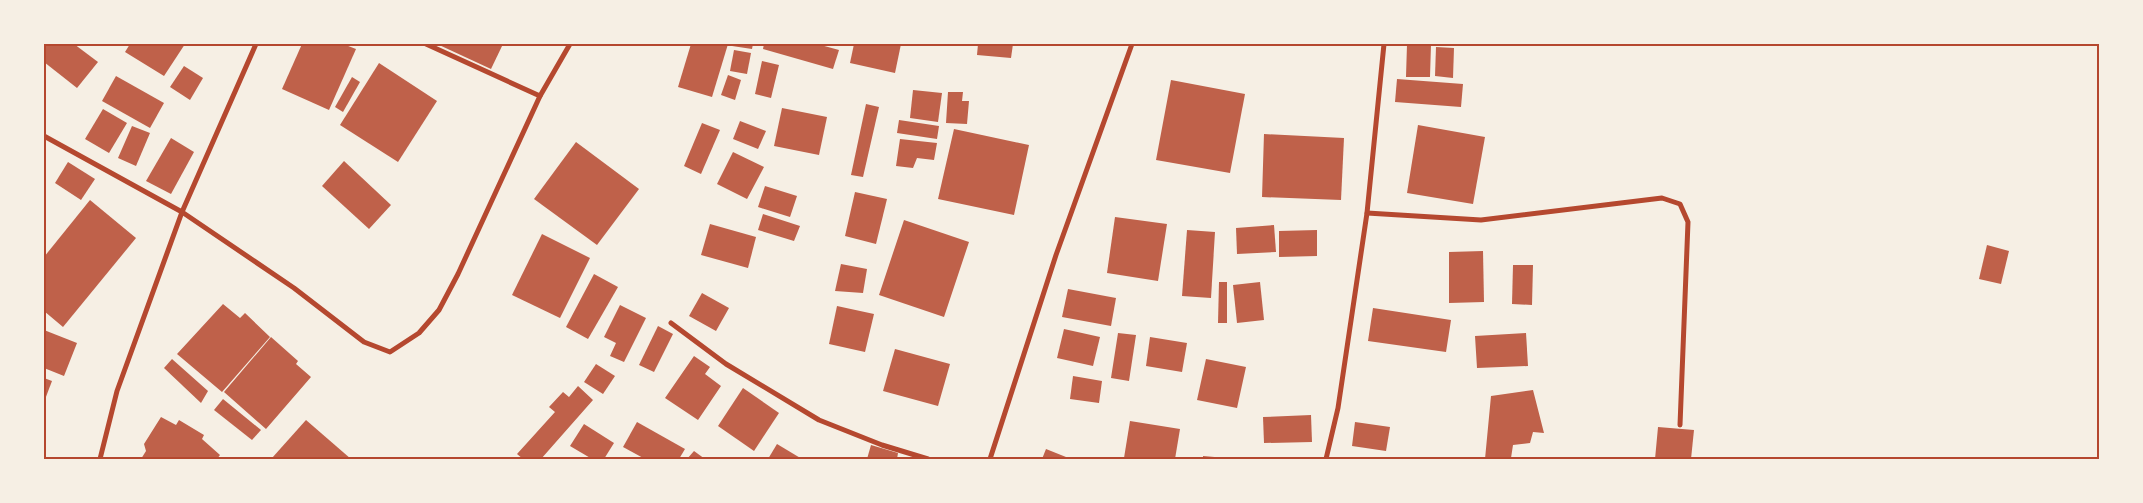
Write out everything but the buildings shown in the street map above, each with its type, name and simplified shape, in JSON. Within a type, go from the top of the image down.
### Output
[{"type":"street","points":[[100,459],[118,391],[182,212],[256,44]]},
{"type":"street","points":[[426,44],[540,96]]},
{"type":"street","points":[[44,136],[182,212],[294,288],[364,342],[390,352],[419,333],[439,310],[458,274],[540,96],[570,44]]},
{"type":"street","points":[[990,459],[1056,255],[1132,44]]},
{"type":"street","points":[[1326,459],[1338,408],[1367,213],[1384,44]]},
{"type":"street","points":[[1367,213],[1481,220],[1662,198],[1680,204],[1688,222],[1680,425]]},
{"type":"street","points":[[671,323],[726,364],[819,420],[882,445],[928,459]]}]
